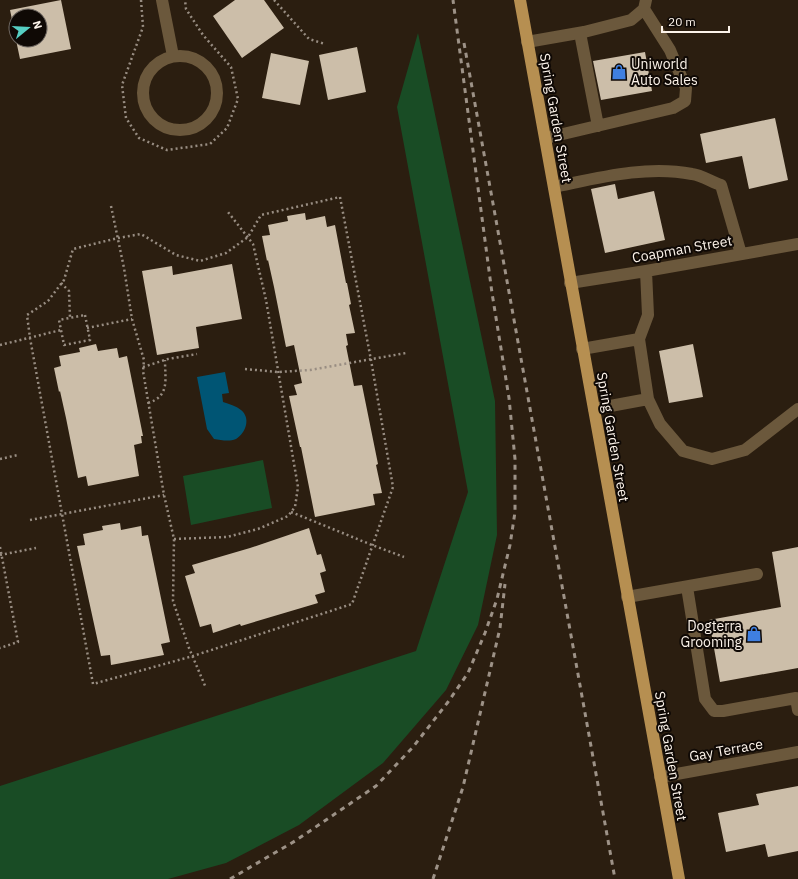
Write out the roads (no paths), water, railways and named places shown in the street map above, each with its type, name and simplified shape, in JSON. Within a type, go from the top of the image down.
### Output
[{"type":"main road","name":"Spring Garden Street","points":[[520,0],[679,879]]},
{"type":"street","points":[[162,0],[173,56]]},
{"type":"street","points":[[527,42],[580,33],[631,20],[645,4],[670,50],[686,88],[685,101],[673,108],[546,138]]},
{"type":"street","points":[[580,33],[598,126]]},
{"type":"street","points":[[173,56],[185,56],[198,60],[208,68],[214,79],[217,92],[215,104],[209,116],[200,124],[188,129],[176,130],[165,127],[155,121],[147,111],[143,100],[143,89],[146,77],[153,67],[162,60],[173,56]]},
{"type":"street","points":[[554,188],[648,171],[693,174],[721,185],[741,254]]},
{"type":"street","name":"Coapman Street","points":[[570,282],[646,271],[798,244]]},
{"type":"street","points":[[646,271],[648,315],[639,339],[648,399],[660,424],[683,452],[712,458],[745,450],[798,409]]},
{"type":"street","points":[[582,349],[639,339]]},
{"type":"street","points":[[594,409],[648,399]]},
{"type":"street","points":[[627,597],[757,574]]},
{"type":"street","points":[[687,587],[705,699],[714,711],[723,711],[796,698],[798,710]]},
{"type":"street","name":"Gay Terrace","points":[[660,777],[798,752]]},
{"type":"water","points":[[225,372],[229,393],[222,394],[223,402],[235,406],[244,413],[246,417],[245,429],[242,433],[236,439],[228,441],[214,439],[207,429],[197,377]]},
{"type":"railway","points":[[230,879],[295,841],[376,786],[413,747],[448,702],[468,673],[485,633],[497,599],[510,545],[515,512],[515,459],[509,398],[492,293],[453,0]]},
{"type":"railway","points":[[464,43],[615,879]]},
{"type":"railway","points":[[433,879],[463,787],[500,628],[505,584]]},
{"type":"place","name":"Uniworld Auto Sales","points":[[619,72]]},
{"type":"place","name":"Dogterra Grooming","points":[[754,634]]}]
